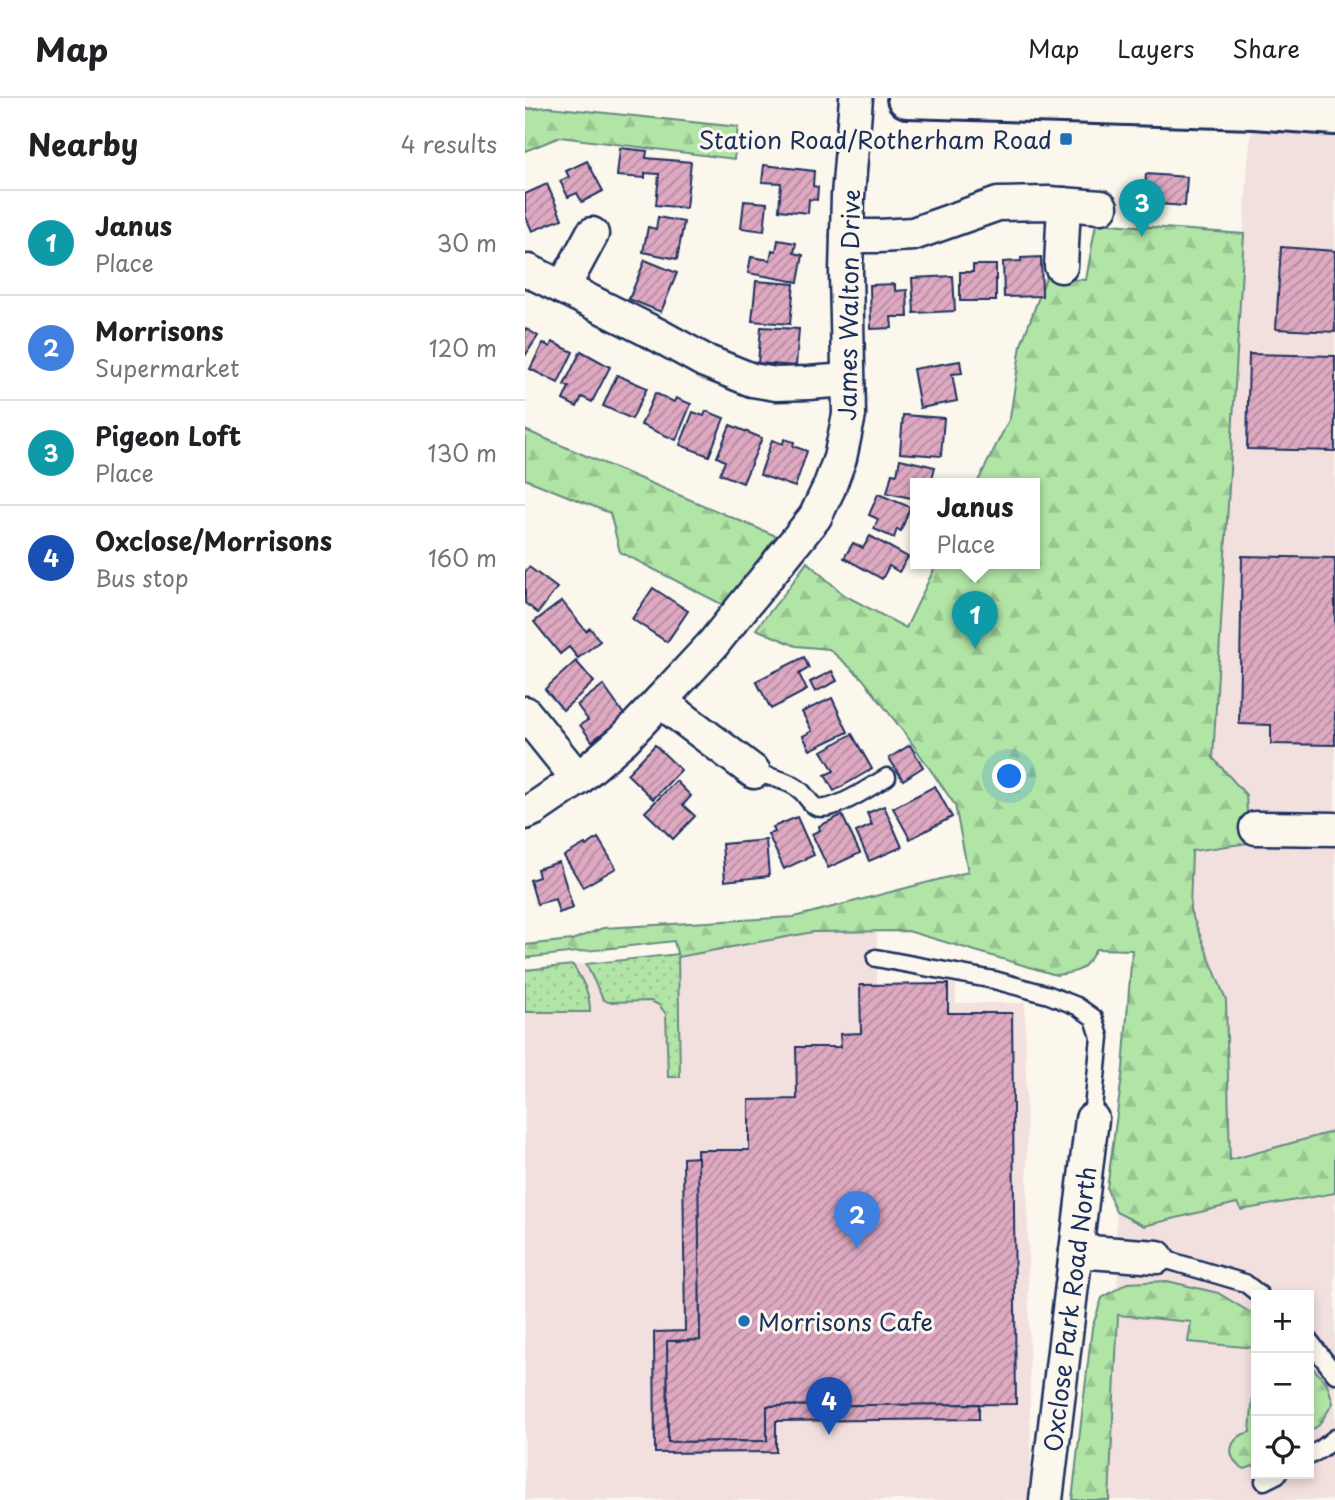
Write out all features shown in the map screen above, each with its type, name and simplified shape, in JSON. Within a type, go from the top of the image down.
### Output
[{"type":"main road","points":[[907,98],[1247,104],[1335,115]]},
{"type":"street","name":"James Walton Drive","points":[[525,813],[579,779],[624,739],[660,701],[713,644],[815,517],[829,488],[840,458],[849,415],[846,272],[856,98]]},
{"type":"street","points":[[847,236],[913,233],[998,204],[1020,202],[1101,207]]},
{"type":"street","points":[[1061,266],[1064,204]]},
{"type":"street","points":[[563,288],[592,233]]},
{"type":"street","points":[[529,271],[656,334],[705,362],[752,380],[776,384],[847,380]]},
{"type":"street","points":[[660,701],[754,772]]},
{"type":"street","points":[[525,713],[579,779]]},
{"type":"street","points":[[1256,828],[1335,829]]},
{"type":"street","name":"Oxclose Park Road North","points":[[1046,1500],[1092,1119]]},
{"type":"street","points":[[1076,1251],[1157,1256]]},
{"type":"lane","points":[[754,772],[785,781],[800,789],[817,807],[826,808],[841,803],[887,777]]},
{"type":"lane","points":[[876,958],[994,980],[1049,995],[1077,1006],[1094,1018],[1100,1037],[1092,1119]]},
{"type":"lane","points":[[1157,1256],[1245,1283],[1254,1290]]},
{"type":"lane","points":[[1314,1347],[1335,1374]]},
{"type":"lane","points":[[1314,1453],[1335,1438]]},
{"type":"shaded area","points":[[1254,109],[1335,115],[1335,1500],[1109,1500],[1118,1315],[1116,1212],[1144,1226],[1205,1210],[1220,1183],[1226,1000],[1190,910],[1192,851],[1249,842],[1246,795],[1213,758],[1248,161]]},
{"type":"shaded area","points":[[877,931],[877,984],[956,984],[956,1003],[1025,1003],[1031,1480],[1028,1500],[525,1500],[525,970],[678,954],[679,957],[813,932]]},
{"type":"green space","points":[[549,107],[738,127],[734,159],[560,137],[525,151],[525,109]]},
{"type":"green space","points":[[1096,223],[1244,234],[1213,758],[1246,795],[1249,843],[1192,851],[1190,910],[1226,1000],[1230,1160],[1335,1131],[1335,1193],[1241,1210],[1237,1203],[1144,1226],[1116,1212],[1107,1189],[1123,1069],[1132,950],[1096,949],[1081,969],[1056,975],[908,931],[813,932],[678,957],[674,941],[525,958],[525,945],[572,940],[603,928],[794,917],[968,872],[955,805],[862,678],[829,649],[796,646],[756,629],[807,562],[844,595],[906,628],[934,569],[1040,569],[1040,478],[980,478],[1010,418],[1021,345],[1046,278],[1086,280]]},
{"type":"green space","points":[[525,430],[776,536],[725,606],[620,552],[610,513],[525,479]]},
{"type":"green space","points":[[678,954],[680,1077],[668,1077],[666,1014],[659,1005],[651,1001],[608,1002],[603,999],[586,964]]},
{"type":"green space","points":[[573,965],[587,993],[590,1012],[525,1012],[525,970]]},
{"type":"green space","points":[[1167,1281],[1218,1293],[1251,1313],[1251,1348],[1188,1342],[1191,1322],[1118,1315],[1109,1500],[1072,1500],[1092,1328],[1102,1298],[1127,1283]]},
{"type":"green space","points":[[1314,1369],[1327,1383],[1333,1403],[1314,1428]]},
{"type":"green space","points":[[1251,1419],[1251,1467],[1245,1469],[1234,1460],[1231,1449],[1237,1438],[1250,1432]]},
{"type":"building","points":[[620,148],[647,151],[646,158],[691,162],[686,208],[656,205],[659,174],[645,173],[645,178],[617,176]]},
{"type":"building","points":[[587,161],[603,191],[582,202],[577,193],[568,197],[560,181],[569,177],[566,171]]},
{"type":"building","points":[[764,165],[814,171],[813,186],[818,187],[817,200],[809,199],[808,213],[779,210],[781,183],[762,182]]},
{"type":"building","points":[[1146,174],[1187,177],[1185,206],[1144,203]]},
{"type":"building","points":[[547,184],[562,219],[532,231],[525,215],[525,194]]},
{"type":"building","points":[[744,201],[767,203],[764,231],[741,228]]},
{"type":"building","points":[[658,217],[684,222],[677,259],[643,252],[648,227],[656,229]]},
{"type":"building","points":[[778,240],[796,243],[794,253],[803,255],[798,282],[748,273],[751,257],[770,260],[772,250],[776,251]]},
{"type":"building","points":[[1281,247],[1335,251],[1335,332],[1276,329]]},
{"type":"building","points":[[1041,257],[1042,296],[1004,297],[1003,262]]},
{"type":"building","points":[[645,260],[677,273],[661,312],[629,299]]},
{"type":"building","points":[[973,265],[996,265],[996,301],[960,301],[960,272],[973,272]]},
{"type":"building","points":[[953,276],[955,311],[914,313],[912,278]]},
{"type":"building","points":[[756,281],[794,284],[790,324],[752,321]]},
{"type":"building","points":[[895,284],[895,291],[907,290],[908,317],[891,317],[892,328],[871,329],[870,285]]},
{"type":"building","points":[[761,327],[799,329],[796,366],[758,363]]},
{"type":"building","points":[[525,328],[538,336],[525,356]]},
{"type":"building","points":[[552,342],[573,352],[558,383],[530,369],[543,343],[550,347]]},
{"type":"building","points":[[581,351],[610,367],[592,402],[582,397],[577,407],[563,400],[569,387],[564,385]]},
{"type":"building","points":[[1249,354],[1335,356],[1335,451],[1247,449]]},
{"type":"building","points":[[960,361],[962,373],[952,374],[957,401],[920,408],[913,369]]},
{"type":"building","points":[[617,375],[647,388],[632,419],[603,406]]},
{"type":"building","points":[[655,393],[674,402],[676,398],[691,404],[676,440],[641,425]]},
{"type":"building","points":[[706,411],[724,418],[709,456],[680,445],[693,412],[704,416]]},
{"type":"building","points":[[903,415],[944,418],[941,456],[900,453]]},
{"type":"building","points":[[730,425],[762,438],[743,483],[720,474],[725,461],[717,457]]},
{"type":"building","points":[[784,439],[807,451],[795,487],[760,475],[772,440],[783,444]]},
{"type":"building","points":[[900,459],[935,467],[932,478],[910,478],[910,498],[887,493],[892,473],[897,474]]},
{"type":"building","points":[[878,494],[910,507],[901,531],[897,529],[894,538],[874,529],[878,519],[869,515]]},
{"type":"building","points":[[870,536],[908,557],[899,572],[889,566],[882,579],[844,558],[853,543],[863,548]]},
{"type":"building","points":[[1242,556],[1335,558],[1335,745],[1271,744],[1271,725],[1239,724]]},
{"type":"building","points":[[529,567],[557,588],[538,613],[525,603],[525,572]]},
{"type":"building","points":[[653,588],[688,611],[667,642],[632,619]]},
{"type":"building","points":[[562,601],[586,631],[590,628],[600,641],[578,658],[569,647],[560,654],[534,622]]},
{"type":"building","points":[[804,657],[809,668],[799,674],[807,690],[771,709],[756,681]]},
{"type":"building","points":[[576,661],[594,682],[563,710],[545,689]]},
{"type":"building","points":[[832,671],[837,681],[815,692],[810,682]]},
{"type":"building","points":[[603,685],[625,716],[592,741],[580,725],[588,720],[577,705]]},
{"type":"building","points":[[832,698],[848,732],[810,750],[803,736],[812,731],[802,712]]},
{"type":"building","points":[[852,734],[872,769],[834,791],[825,775],[834,771],[822,751]]},
{"type":"building","points":[[655,745],[681,770],[653,799],[627,774]]},
{"type":"building","points":[[910,745],[923,767],[903,780],[889,758]]},
{"type":"building","points":[[676,781],[691,796],[683,805],[695,816],[673,839],[645,812]]},
{"type":"building","points":[[935,786],[952,817],[910,839],[893,808]]},
{"type":"building","points":[[884,806],[902,847],[869,861],[856,832],[872,825],[867,813]]},
{"type":"building","points":[[842,815],[860,853],[828,868],[812,834],[820,830],[819,826]]},
{"type":"building","points":[[797,817],[814,855],[784,869],[768,834],[775,832],[773,827]]},
{"type":"building","points":[[598,838],[616,868],[583,887],[564,856]]},
{"type":"building","points":[[766,840],[769,876],[725,881],[722,844]]},
{"type":"building","points":[[559,862],[573,908],[559,913],[555,899],[537,904],[530,880],[539,877],[537,869]]},
{"type":"building","points":[[948,984],[948,1013],[1012,1013],[1016,1404],[767,1406],[767,1441],[668,1442],[667,1341],[700,1340],[697,1150],[749,1150],[749,1100],[797,1099],[796,1047],[841,1047],[840,1034],[861,1033],[860,985]]},
{"type":"building","points":[[698,1157],[700,1340],[667,1341],[668,1442],[767,1441],[767,1406],[979,1404],[979,1419],[776,1421],[776,1452],[655,1453],[654,1332],[685,1331],[683,1158]]},
{"type":"place","name":"Station Road/Rotherham Road","points":[[1066,139]]},
{"type":"place","name":"Pigeon Loft","points":[[1142,237]]},
{"type":"place","name":"Janus","points":[[975,649]]},
{"type":"place","name":"Morrisons","points":[[857,1249]]},
{"type":"place","name":"Morrisons Cafe","points":[[744,1321]]},
{"type":"place","name":"Oxclose/Morrisons","points":[[829,1435]]}]
